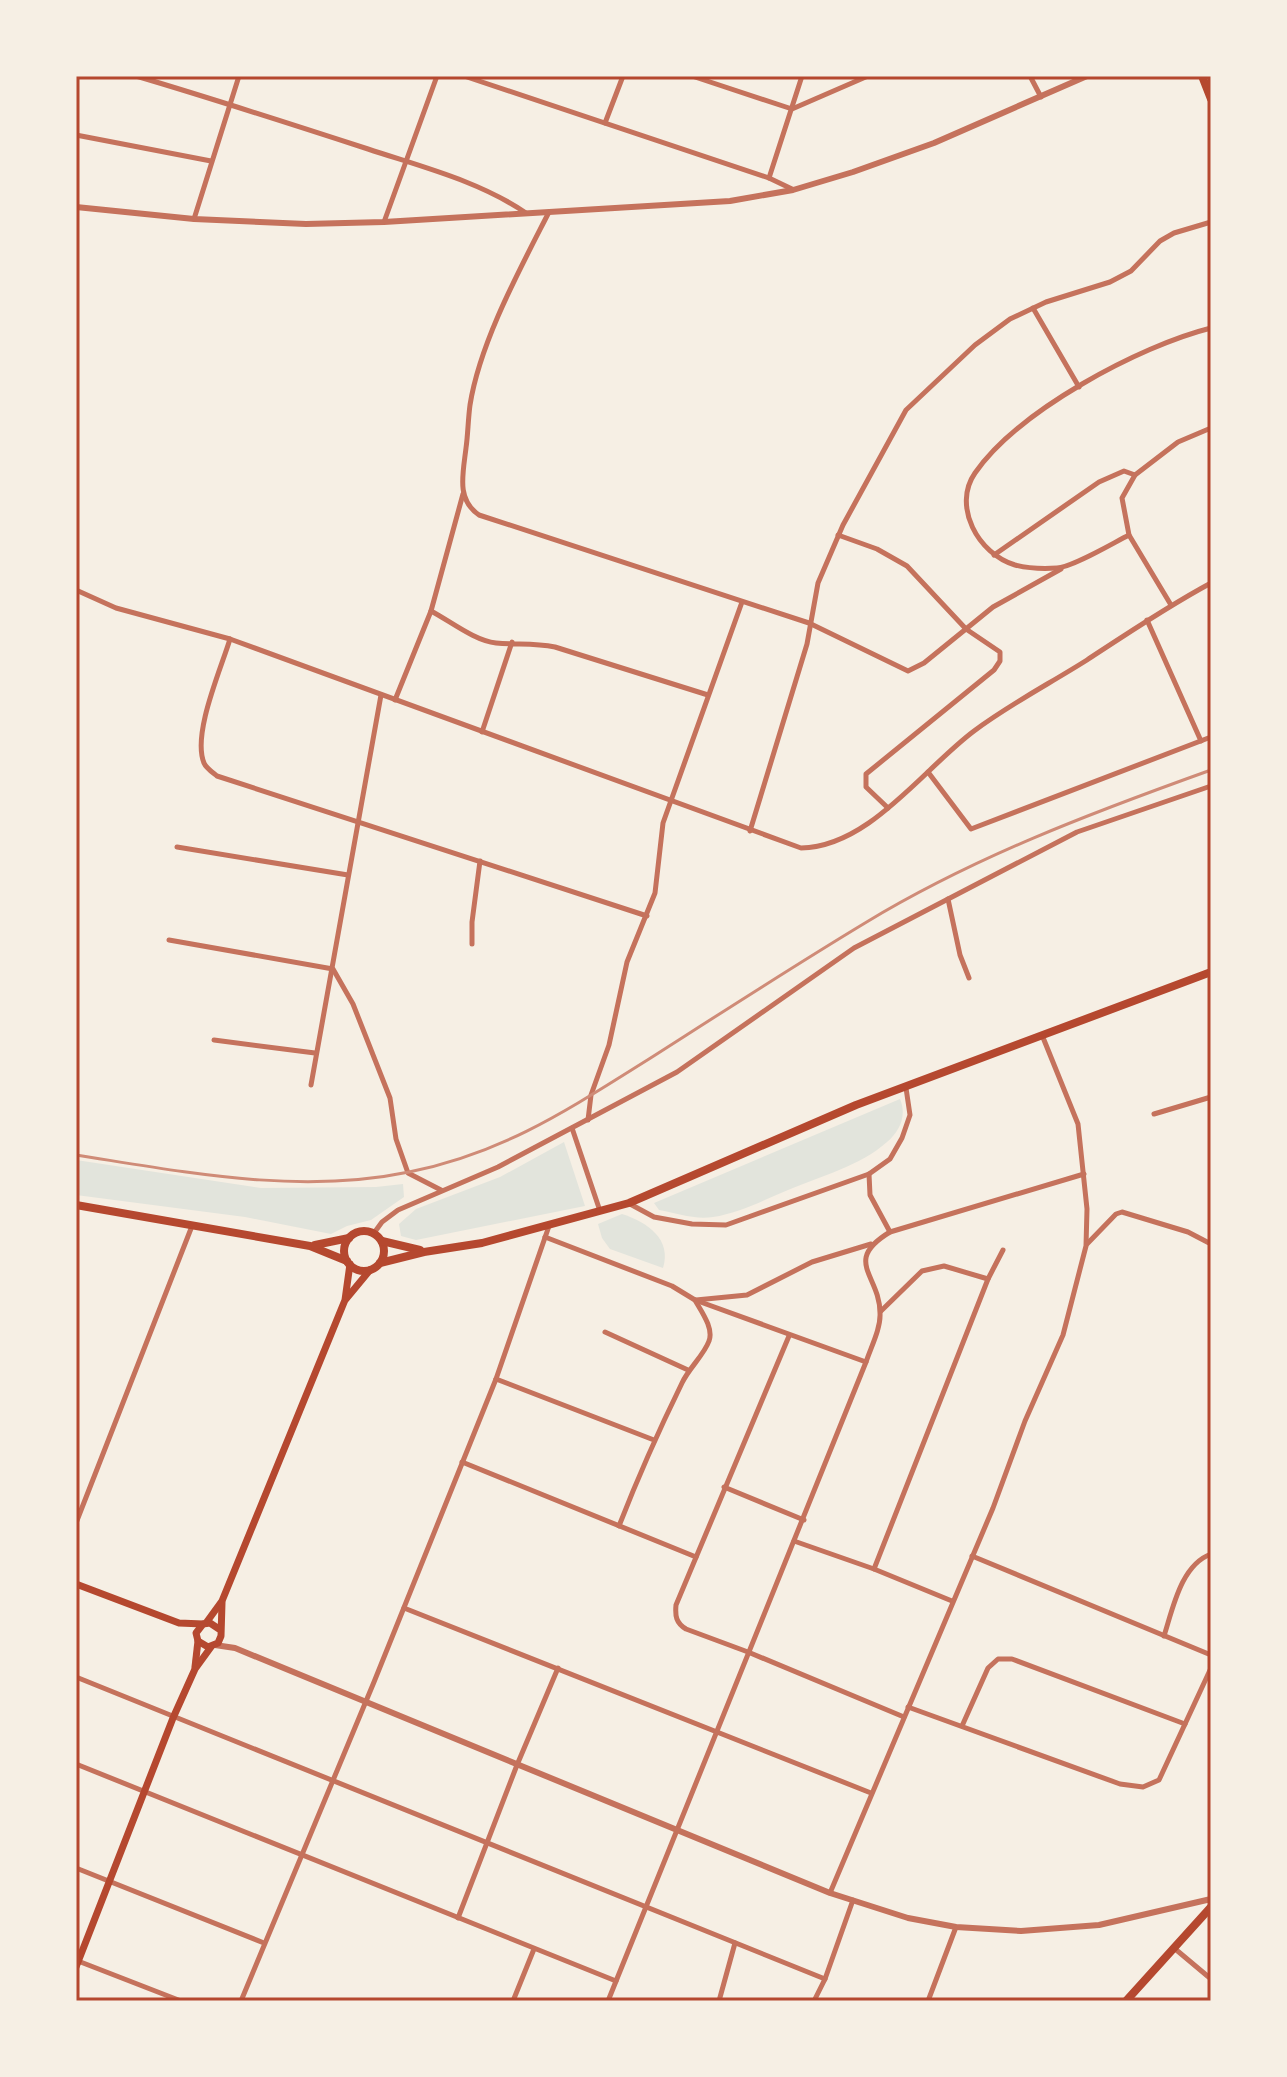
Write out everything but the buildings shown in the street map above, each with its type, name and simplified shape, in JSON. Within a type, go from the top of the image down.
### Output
[{"type":"main road","points":[[1202,76],[1211,99]]},
{"type":"main road","points":[[195,1669],[198,1629],[222,1601],[345,1300],[370,1270],[380,1263],[482,1243],[629,1203],[856,1105],[1211,972]]},
{"type":"main road","points":[[76,1205],[310,1246],[362,1271],[370,1270]]},
{"type":"main road","points":[[310,1246],[366,1231],[374,1233],[382,1241],[424,1252]]},
{"type":"main road","points":[[345,1300],[348,1263],[345,1253],[349,1238]]},
{"type":"main road","points":[[380,1263],[384,1256],[382,1241]]},
{"type":"main road","points":[[76,1584],[179,1623],[213,1624],[220,1630]]},
{"type":"main road","points":[[77,1963],[173,1718],[195,1669],[220,1639],[222,1601]]},
{"type":"main road","points":[[179,1623],[204,1646],[213,1646]]},
{"type":"main road","points":[[1126,2001],[1211,1907]]},
{"type":"street","points":[[136,76],[408,162],[483,189],[527,214]]},
{"type":"street","points":[[194,219],[239,76]]},
{"type":"street","points":[[384,222],[437,76]]},
{"type":"street","points":[[464,76],[769,178],[793,190]]},
{"type":"street","points":[[605,123],[623,76]]},
{"type":"street","points":[[692,76],[792,109],[868,76]]},
{"type":"street","points":[[769,178],[802,76]]},
{"type":"street","points":[[1030,76],[1041,98]]},
{"type":"street","points":[[76,207],[194,219],[306,224],[730,201],[793,190],[934,143],[1087,76]]},
{"type":"street","points":[[76,135],[211,161]]},
{"type":"street","points":[[395,700],[431,611],[462,491],[471,403],[480,369],[513,283],[549,212]]},
{"type":"street","points":[[750,831],[807,644],[818,583],[838,535],[906,410],[975,345],[1010,319],[1110,282],[1131,271],[1160,241],[1174,233],[1211,222]]},
{"type":"street","points":[[1033,308],[1079,387]]},
{"type":"street","points":[[1061,569],[1014,565],[994,555],[979,538],[966,510],[965,493],[975,473],[1002,443],[1050,404],[1112,367],[1211,328]]},
{"type":"street","points":[[1171,605],[1129,535],[1122,498],[1135,475],[1178,442],[1211,428]]},
{"type":"street","points":[[994,555],[1099,482],[1124,471],[1135,475]]},
{"type":"street","points":[[462,491],[467,507],[479,515],[809,623],[908,671],[924,663],[993,607],[1129,535]]},
{"type":"street","points":[[838,535],[877,549],[907,566],[966,629],[1000,652],[1000,661],[994,670],[866,774],[866,787],[888,808]]},
{"type":"street","points":[[76,590],[116,608],[230,639],[786,844],[814,848],[833,842],[888,808],[972,732],[1171,605],[1211,583]]},
{"type":"street","points":[[588,1120],[591,1095],[609,1045],[627,962],[655,893],[663,823],[742,602]]},
{"type":"street","points":[[431,611],[485,641],[555,647],[708,695]]},
{"type":"street","points":[[1147,620],[1201,741]]},
{"type":"street","points":[[230,639],[204,725],[201,748],[204,766],[217,776],[647,916]]},
{"type":"street","points":[[482,732],[512,642]]},
{"type":"street","points":[[311,1085],[381,695]]},
{"type":"street","points":[[928,772],[971,829],[1211,737]]},
{"type":"street","points":[[374,1233],[382,1222],[398,1210],[498,1167],[677,1072],[854,948],[1077,832],[1211,786]]},
{"type":"street","points":[[177,847],[348,875]]},
{"type":"street","points":[[472,944],[480,861]]},
{"type":"street","points":[[948,899],[960,955],[969,978]]},
{"type":"street","points":[[169,940],[333,969]]},
{"type":"street","points":[[333,969],[353,1004],[390,1098],[396,1139],[408,1173],[442,1190]]},
{"type":"street","points":[[830,1893],[1063,1335],[1086,1246],[1087,1209],[1078,1124],[1041,1034]]},
{"type":"street","points":[[214,1040],[315,1053]]},
{"type":"street","points":[[629,1203],[654,1217],[692,1224],[726,1225],[869,1174],[890,1159],[902,1138],[910,1115],[906,1088]]},
{"type":"street","points":[[1154,1114],[1211,1097]]},
{"type":"street","points":[[572,1128],[601,1212]]},
{"type":"street","points":[[869,1174],[870,1195],[890,1232]]},
{"type":"street","points":[[695,1300],[747,1295],[812,1262],[874,1243],[890,1232],[1084,1174]]},
{"type":"street","points":[[1086,1246],[1116,1214],[1122,1212],[1188,1232],[1211,1244]]},
{"type":"street","points":[[241,2001],[496,1379],[549,1225]]},
{"type":"street","points":[[76,1523],[192,1226]]},
{"type":"street","points":[[545,1237],[672,1286],[695,1300],[866,1362]]},
{"type":"street","points":[[874,1243],[864,1259],[881,1311]]},
{"type":"street","points":[[874,1569],[988,1279],[1003,1250]]},
{"type":"street","points":[[608,2001],[804,1520],[866,1362],[881,1311],[922,1271],[944,1266],[988,1279]]},
{"type":"street","points":[[619,1526],[654,1440],[688,1370],[709,1341],[710,1332],[705,1316],[695,1300]]},
{"type":"street","points":[[605,1332],[688,1370]]},
{"type":"street","points":[[789,1336],[724,1487],[675,1614],[679,1624],[686,1629],[904,1717]]},
{"type":"street","points":[[496,1379],[654,1440]]},
{"type":"street","points":[[462,1462],[696,1557]]},
{"type":"street","points":[[724,1487],[804,1520]]},
{"type":"street","points":[[794,1541],[952,1601]]},
{"type":"street","points":[[1164,1636],[1187,1575],[1198,1559],[1211,1554]]},
{"type":"street","points":[[972,1556],[1211,1655]]},
{"type":"street","points":[[404,1608],[872,1794]]},
{"type":"street","points":[[220,1630],[235,1648]]},
{"type":"street","points":[[213,1646],[235,1648],[675,1831],[830,1893],[908,1918],[956,1927],[1021,1931],[1099,1925],[1211,1899]]},
{"type":"street","points":[[962,1726],[988,1668],[998,1659],[1012,1659],[1185,1724]]},
{"type":"street","points":[[458,1918],[558,1668]]},
{"type":"street","points":[[908,1707],[1120,1784],[1143,1787],[1159,1780],[1211,1668]]},
{"type":"street","points":[[76,1677],[825,1979]]},
{"type":"street","points":[[76,1764],[616,1981]]},
{"type":"street","points":[[76,1868],[264,1943]]},
{"type":"street","points":[[814,2001],[853,1900]]},
{"type":"street","points":[[928,2001],[956,1927]]},
{"type":"street","points":[[719,2001],[735,1943]]},
{"type":"street","points":[[1174,1948],[1211,1979]]},
{"type":"street","points":[[513,2001],[534,1949]]},
{"type":"street","points":[[77,1963],[181,2001]]},
{"type":"shaded area","points":[[900,1099],[902,1117],[892,1138],[865,1158],[840,1170],[742,1209],[713,1217],[692,1217],[659,1210],[654,1203]]},
{"type":"shaded area","points":[[564,1142],[585,1206],[416,1240],[401,1236],[399,1224],[416,1209],[500,1177]]},
{"type":"shaded area","points":[[76,1160],[261,1188],[403,1184],[404,1197],[371,1220],[331,1234],[245,1217],[76,1195]]},
{"type":"shaded area","points":[[622,1214],[648,1227],[661,1240],[665,1258],[663,1268],[610,1249],[602,1238],[598,1224]]},
{"type":"railway","points":[[76,1155],[200,1174],[284,1181],[368,1179],[443,1164],[506,1141],[563,1112],[838,940],[948,877],[1078,820],[1211,770]]}]
